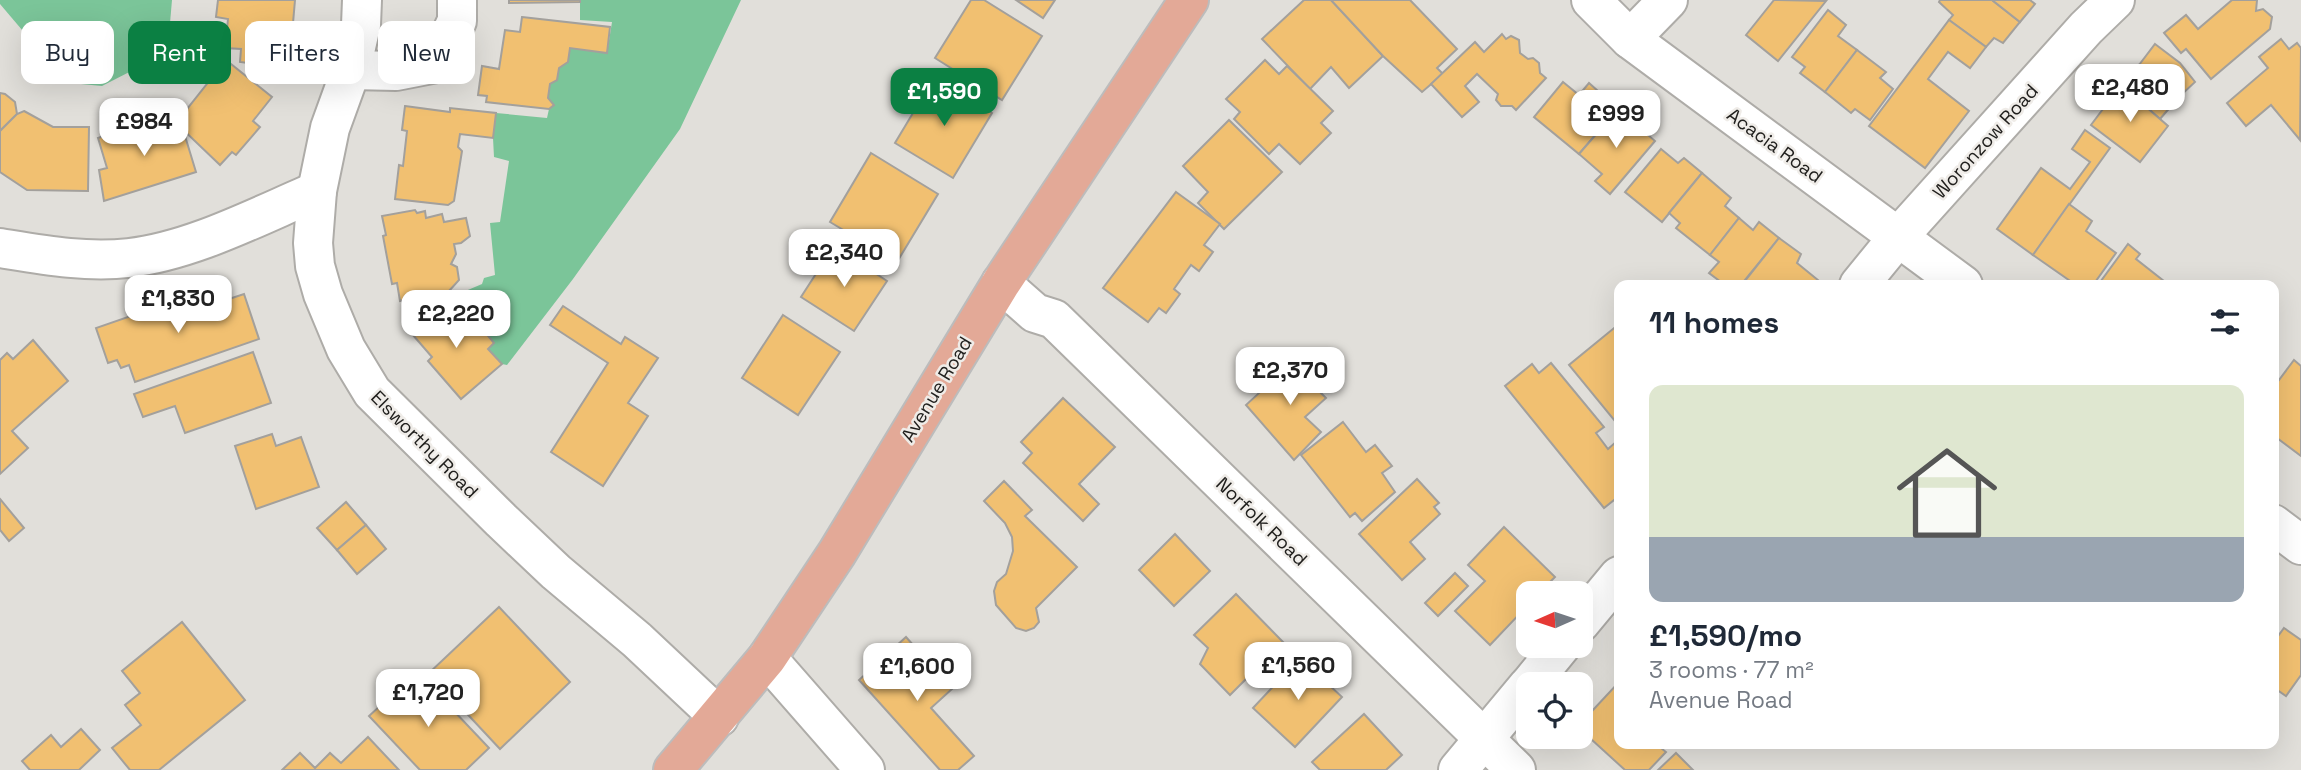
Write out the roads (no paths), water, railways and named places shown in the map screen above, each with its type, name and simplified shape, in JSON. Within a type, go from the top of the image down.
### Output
[{"type":"main road","name":"Avenue Road","points":[[673,770],[767,658],[837,553],[1000,283],[1189,0]]},
{"type":"street","name":"Elsworthy Road","points":[[361,21],[362,0]]},
{"type":"street","points":[[364,70],[396,71],[437,63],[457,21],[457,0]]},
{"type":"street","name":"Acacia Road","points":[[1591,0],[1630,39],[1956,280]]},
{"type":"street","points":[[1630,39],[1668,0]]},
{"type":"street","name":"Woronzow Road","points":[[1863,280],[2076,38],[2115,0]]},
{"type":"street","name":"Elsworthy Road","points":[[346,84],[330,128],[317,191],[313,243],[315,266],[323,294],[346,349],[372,393],[546,563],[638,640],[719,717]]},
{"type":"street","points":[[0,248],[93,260],[130,258],[176,248],[317,191]]},
{"type":"street","name":"Norfolk Road","points":[[1000,283],[1035,313],[1054,318],[1516,770]]},
{"type":"street","points":[[2279,528],[2301,545]]},
{"type":"street","points":[[1593,607],[1614,582]]},
{"type":"street","points":[[767,658],[865,770]]},
{"type":"street","points":[[1540,672],[1551,658]]},
{"type":"street","points":[[1458,770],[1516,701]]}]
